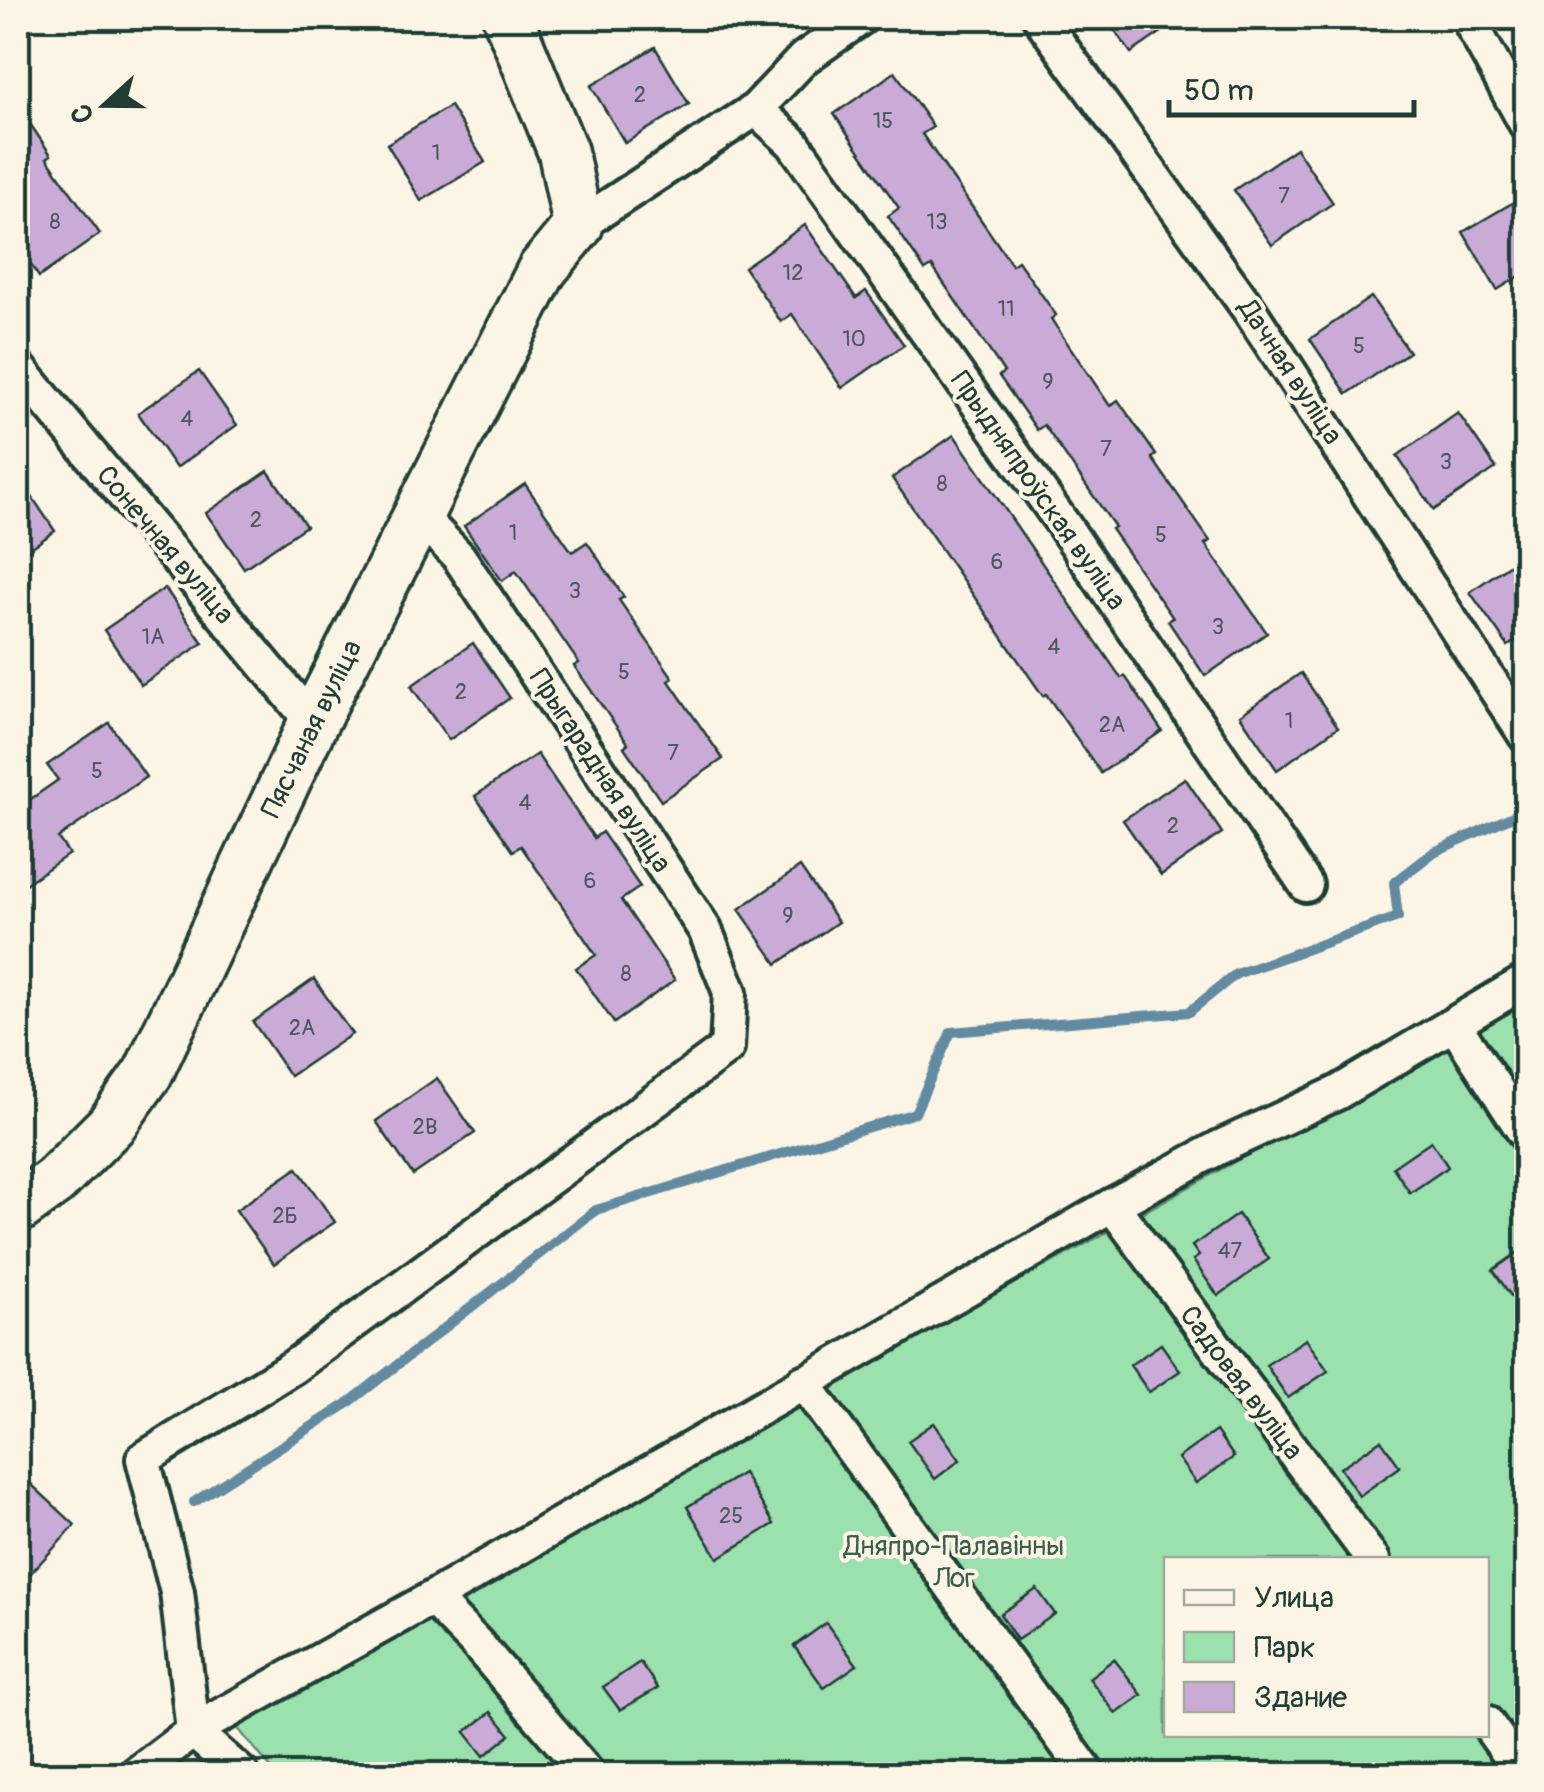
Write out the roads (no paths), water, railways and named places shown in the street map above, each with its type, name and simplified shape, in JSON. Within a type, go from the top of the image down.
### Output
[{"type":"street","points":[[508,18],[563,152],[578,226],[756,109],[804,58],[861,18]]},
{"type":"street","name":"Дачная вуліца","points":[[1040,18],[1250,311],[1526,736]]},
{"type":"street","points":[[1468,18],[1526,124]]},
{"type":"street","name":"Прыдняпроўская вуліца","points":[[756,109],[793,143],[1062,524],[1306,885]]},
{"type":"street","name":"Пясчаная вуліца","points":[[18,1208],[55,1181],[111,1125],[148,1073],[313,723],[542,270],[578,226]]},
{"type":"street","name":"Сонечная вуліца","points":[[18,367],[313,723]]},
{"type":"street","name":"Прыгарадная вуліца","points":[[193,1731],[177,1592],[142,1459],[293,1366],[728,1048],[730,992],[705,930],[458,556],[419,515]]},
{"type":"street","points":[[136,1774],[193,1731],[432,1598],[1112,1205],[1218,1148],[1337,1093],[1526,981]]},
{"type":"street","points":[[1454,1024],[1526,1134]]},
{"type":"street","name":"Садовая вуліца","points":[[1112,1205],[1370,1557]]},
{"type":"street","points":[[803,1382],[1088,1774]]},
{"type":"street","points":[[432,1598],[477,1644],[588,1774]]},
{"type":"street","points":[[1489,1726],[1523,1774]]},
{"type":"street","points":[[193,1731],[242,1774]]},
{"type":"waterway","points":[[194,1502],[347,1404],[596,1210],[915,1113],[951,1032],[1189,1012],[1236,974],[1398,917],[1394,883],[1434,852],[1526,810]]},
{"type":"park label","name":"Дняпро-Палавінны Лог","points":[[954,1562]]}]
